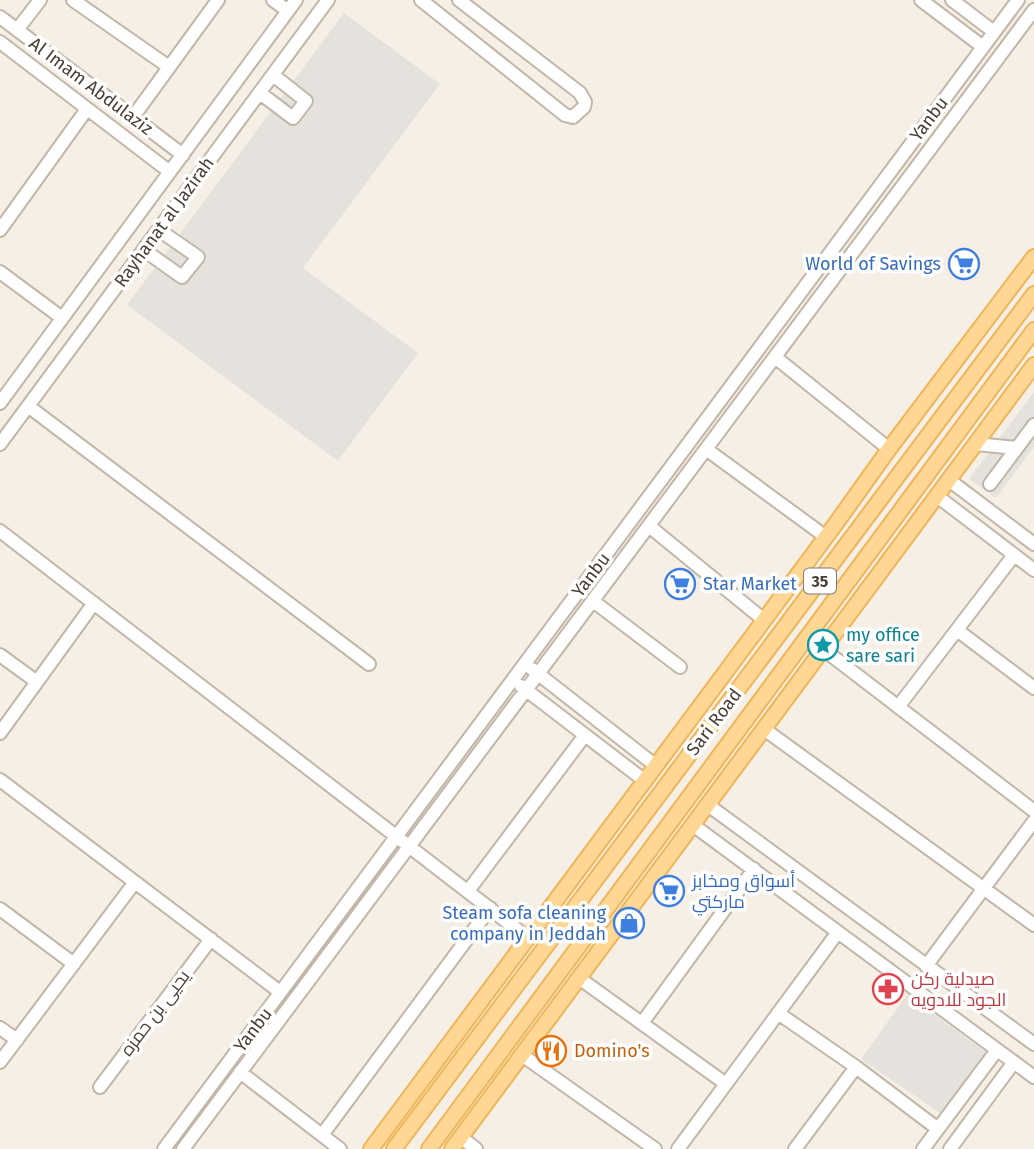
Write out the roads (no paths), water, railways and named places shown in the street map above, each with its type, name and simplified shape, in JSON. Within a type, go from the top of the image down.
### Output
[{"type":"main road","points":[[371,1149],[1034,257]]},
{"type":"main road","name":"Sari Road","points":[[394,1149],[1034,294]]},
{"type":"main road","name":"Sari Road","points":[[429,1149],[1034,330]]},
{"type":"main road","points":[[456,1143],[1034,365]]},
{"type":"street","points":[[17,30],[40,0]]},
{"type":"street","points":[[73,0],[169,67]]},
{"type":"street","points":[[132,117],[218,0]]},
{"type":"street","points":[[273,0],[288,11]]},
{"type":"street","name":"Rayhanat al Jazirah","points":[[1,399],[296,0]]},
{"type":"street","name":"Rayhanat al Jazirah","points":[[0,444],[328,0]]},
{"type":"street","points":[[421,0],[565,115],[573,117],[584,107],[585,102],[580,93],[459,0]]},
{"type":"street","points":[[921,0],[983,47]]},
{"type":"street","points":[[952,0],[994,32]]},
{"type":"street","name":"Yanbu","points":[[164,1149],[1017,0]]},
{"type":"street","name":"Yanbu","points":[[183,1149],[1034,10]]},
{"type":"street","name":"Al Imam Abdulaziz","points":[[0,17],[183,155]]},
{"type":"street","points":[[492,58],[508,38]]},
{"type":"street","points":[[2,49],[170,172]]},
{"type":"street","points":[[260,93],[293,118],[306,101],[273,75]]},
{"type":"street","points":[[0,230],[87,109]]},
{"type":"street","points":[[144,250],[182,277],[198,257],[159,230]]},
{"type":"street","points":[[0,272],[62,318]]},
{"type":"street","points":[[775,357],[889,449]]},
{"type":"street","points":[[28,406],[369,664]]},
{"type":"street","points":[[990,484],[1034,425]]},
{"type":"street","points":[[975,444],[1017,449]]},
{"type":"street","points":[[706,449],[826,537]]},
{"type":"street","points":[[949,480],[1034,544]]},
{"type":"street","points":[[937,496],[1034,570]]},
{"type":"street","points":[[649,526],[764,620]]},
{"type":"street","points":[[0,531],[528,938]]},
{"type":"street","points":[[898,707],[1014,555]]},
{"type":"street","points":[[593,601],[680,667]]},
{"type":"street","points":[[0,733],[93,604]]},
{"type":"street","points":[[957,630],[1034,688]]},
{"type":"street","points":[[823,649],[1034,811]]},
{"type":"street","points":[[0,655],[37,682]]},
{"type":"street","points":[[524,664],[656,765]]},
{"type":"street","points":[[513,680],[645,781]]},
{"type":"street","points":[[764,729],[1034,925]]},
{"type":"street","points":[[468,891],[584,734]]},
{"type":"street","points":[[0,780],[281,992]]},
{"type":"street","points":[[708,805],[1034,1044]]},
{"type":"street","points":[[926,966],[1034,821]]},
{"type":"street","points":[[693,825],[1034,1077]]},
{"type":"street","points":[[642,1023],[754,869]]},
{"type":"street","points":[[0,1062],[135,882]]},
{"type":"street","points":[[322,1135],[490,908]]},
{"type":"street","points":[[0,909],[74,964]]},
{"type":"street","points":[[678,1149],[838,932]]},
{"type":"street","name":"يحيى بن حمزه","points":[[100,1087],[211,939]]},
{"type":"street","points":[[579,978],[726,1084]]},
{"type":"street","points":[[778,1013],[938,1129]]},
{"type":"street","points":[[0,1028],[17,1040]]},
{"type":"street","points":[[923,1149],[997,1050]]},
{"type":"street","points":[[522,1055],[655,1149]]},
{"type":"street","points":[[950,1149],[1014,1062]]},
{"type":"street","points":[[800,1147],[856,1067]]},
{"type":"street","points":[[240,1072],[340,1149]]},
{"type":"street","points":[[456,1143],[476,1149]]},
{"type":"place","name":"World of Savings","points":[[964,264]]},
{"type":"place","name":"Star Market","points":[[680,584]]},
{"type":"place","name":"my office sare sari","points":[[823,645]]},
{"type":"place","name":"أسواق ومخابز ماركتي","points":[[669,891]]},
{"type":"place","name":"Steam sofa cleaning company in Jeddah","points":[[629,923]]},
{"type":"place","name":"صيدلية ركن الجود للادويه","points":[[888,989]]},
{"type":"place","name":"Domino's","points":[[551,1051]]}]
